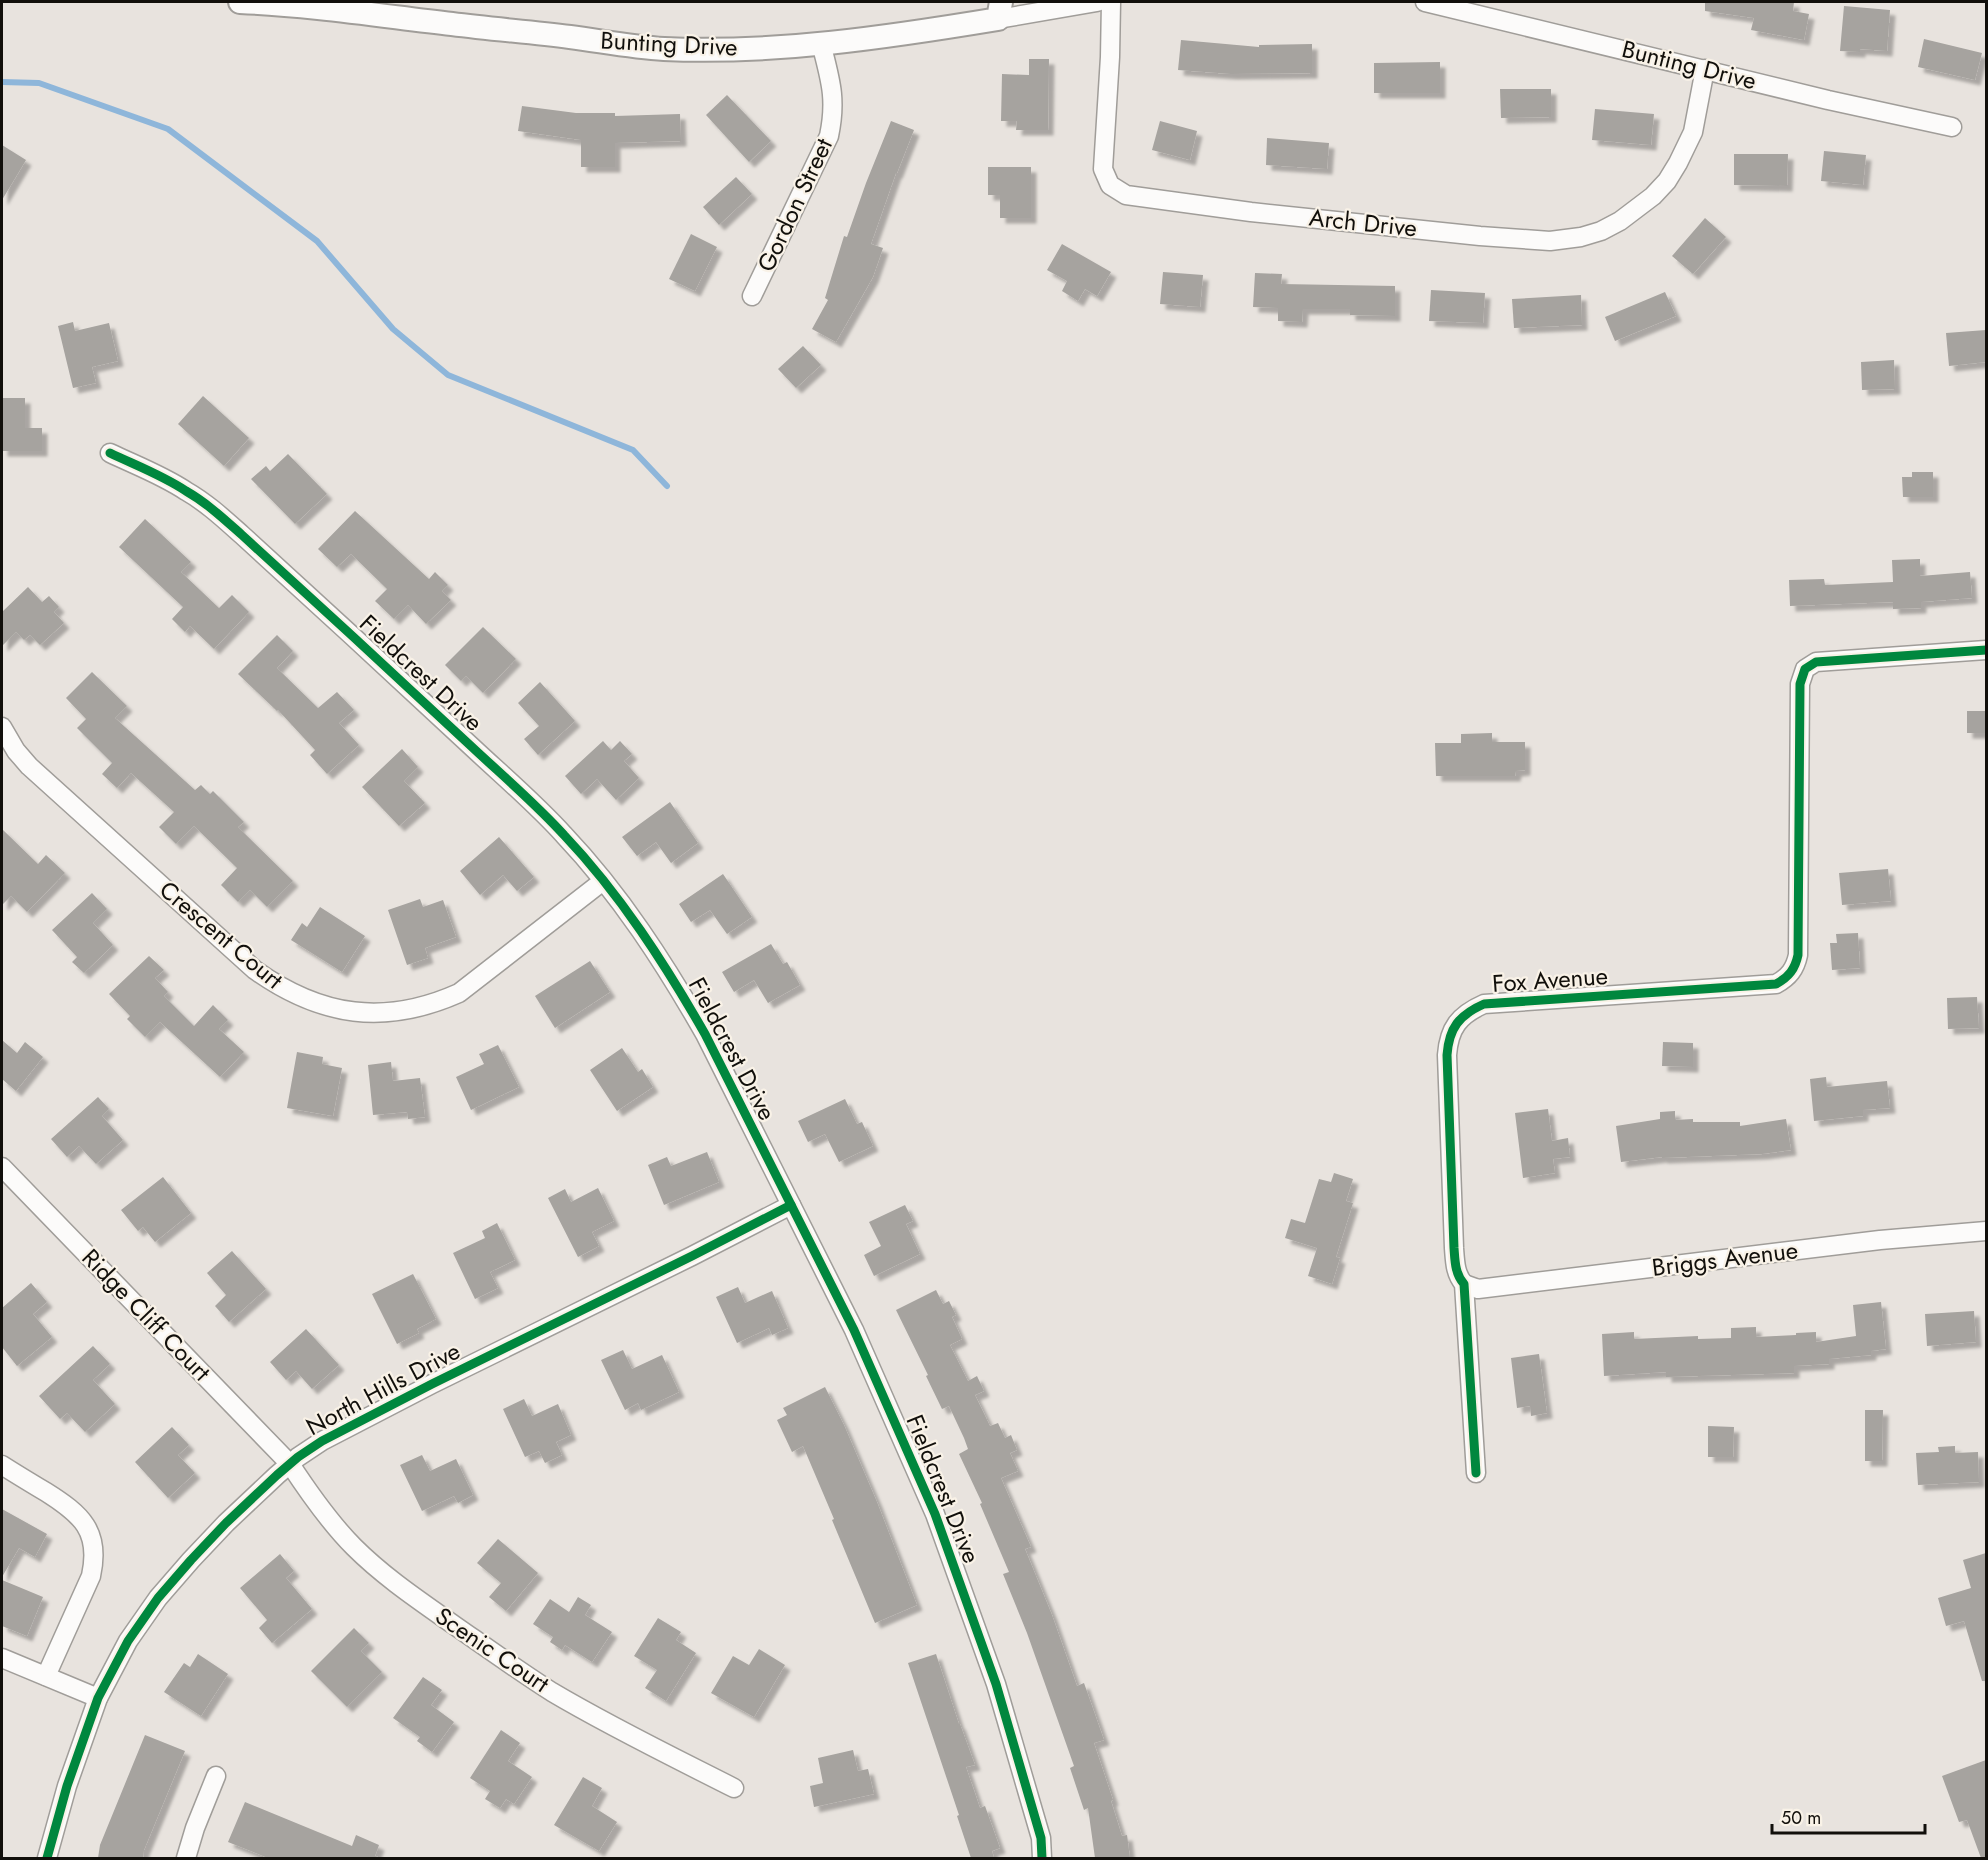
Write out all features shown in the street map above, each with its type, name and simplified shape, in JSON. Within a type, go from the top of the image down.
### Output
[{"type":"street","name":"Bunting Drive","points":[[240,2],[346,11],[572,37],[617,45],[710,50],[821,43],[922,31],[1000,10],[1097,2]]},
{"type":"street","name":"Arch Drive","points":[[1111,2],[1110,57],[1102,170],[1110,185],[1126,195],[1251,212],[1550,241],[1581,237],[1601,231],[1620,221],[1653,196],[1667,181],[1693,132],[1705,69]]},
{"type":"street","name":"Bunting Drive","points":[[1425,2],[1828,100],[1952,127]]},
{"type":"street","name":"Gordon Street","points":[[752,296],[829,136],[833,119],[834,94],[821,43]]},
{"type":"street","name":"Fieldcrest Drive","points":[[110,453],[188,491],[225,519],[395,675],[564,834],[603,881],[679,988],[705,1034],[854,1330],[935,1514],[996,1684],[1041,1838],[1042,1858]]},
{"type":"street","name":"Fox Avenue","points":[[1476,1473],[1464,1284],[1457,1272],[1454,1248],[1447,1055],[1448,1040],[1453,1028],[1472,1009],[1484,1004],[1776,984],[1791,973],[1798,955],[1800,684],[1802,675],[1810,665],[1816,662],[1986,650]]},
{"type":"street","name":"Crescent Court","points":[[2,727],[16,751],[29,766],[255,970],[276,985],[321,1005],[354,1012],[395,1012],[418,1008],[450,997],[459,993],[603,881]]},
{"type":"street","name":"Ridge Cliff Court","points":[[2,1167],[290,1464]]},
{"type":"street","name":"North Hills Drive","points":[[47,1858],[67,1786],[98,1698],[128,1641],[158,1598],[219,1530],[290,1464],[322,1442],[432,1384],[692,1256],[791,1204]]},
{"type":"street","name":"Briggs Avenue","points":[[1464,1284],[1478,1289],[1880,1240],[1986,1231]]},
{"type":"street","name":"Scenic Court","points":[[290,1464],[330,1521],[354,1547],[379,1570],[417,1599],[553,1692],[642,1742],[734,1788]]},
{"type":"street","points":[[2,1465],[69,1507],[83,1520],[90,1532],[94,1547],[91,1576],[46,1676]]},
{"type":"street","points":[[2,1658],[98,1698]]},
{"type":"street","points":[[186,1858],[195,1828],[216,1776]]},
{"type":"building","points":[[1705,2],[1794,2],[1793,11],[1809,14],[1804,40],[1751,30],[1754,18],[1705,11]]},
{"type":"building","points":[[1844,6],[1890,10],[1887,51],[1860,49],[1860,52],[1840,51]]},
{"type":"building","points":[[1924,39],[1982,53],[1975,80],[1918,67]]},
{"type":"building","points":[[1181,40],[1259,47],[1259,45],[1312,44],[1312,73],[1231,74],[1178,70]]},
{"type":"building","points":[[1029,59],[1049,59],[1048,130],[1016,130],[1017,121],[1001,121],[1002,74],[1029,75]]},
{"type":"building","points":[[1440,62],[1440,93],[1374,93],[1374,63]]},
{"type":"building","points":[[1500,89],[1551,89],[1551,117],[1501,118]]},
{"type":"building","points":[[727,95],[771,141],[749,162],[706,115]]},
{"type":"building","points":[[522,106],[576,113],[615,113],[615,116],[680,114],[681,141],[615,143],[615,167],[581,167],[581,140],[518,131]]},
{"type":"building","points":[[1595,109],[1654,114],[1651,145],[1592,140]]},
{"type":"building","points":[[891,121],[914,130],[871,244],[883,248],[873,277],[836,342],[812,329],[828,300],[825,298],[844,236],[847,237]]},
{"type":"building","points":[[1160,121],[1197,131],[1190,160],[1152,150]]},
{"type":"building","points":[[1267,138],[1329,143],[1327,169],[1266,165]]},
{"type":"building","points":[[2,145],[26,160],[2,200]]},
{"type":"building","points":[[1824,151],[1866,155],[1863,185],[1821,181]]},
{"type":"building","points":[[1734,154],[1788,154],[1787,186],[1734,185]]},
{"type":"building","points":[[988,167],[1031,167],[1031,218],[1000,218],[1000,195],[988,195]]},
{"type":"building","points":[[736,177],[752,194],[719,225],[703,207]]},
{"type":"building","points":[[1705,218],[1726,237],[1693,274],[1672,256]]},
{"type":"building","points":[[691,234],[717,247],[695,291],[669,279]]},
{"type":"building","points":[[1062,244],[1111,272],[1097,296],[1085,289],[1078,301],[1062,291],[1067,281],[1047,270]]},
{"type":"building","points":[[1163,272],[1203,275],[1200,307],[1160,304]]},
{"type":"building","points":[[1255,273],[1282,274],[1281,284],[1395,286],[1395,316],[1350,315],[1350,309],[1303,309],[1302,322],[1278,321],[1278,308],[1253,307]]},
{"type":"building","points":[[1431,290],[1485,293],[1483,323],[1429,321]]},
{"type":"building","points":[[1665,292],[1676,316],[1615,341],[1605,317]]},
{"type":"building","points":[[1581,295],[1582,325],[1514,328],[1512,299]]},
{"type":"building","points":[[73,322],[75,331],[109,323],[118,361],[92,367],[96,383],[73,388],[58,326]]},
{"type":"building","points":[[1986,330],[1986,362],[1949,366],[1946,333]]},
{"type":"building","points":[[803,346],[821,365],[796,388],[778,369]]},
{"type":"building","points":[[1894,360],[1895,389],[1862,390],[1861,362]]},
{"type":"building","points":[[203,396],[249,438],[224,466],[178,424]]},
{"type":"building","points":[[2,398],[25,398],[25,428],[42,428],[42,451],[2,451]]},
{"type":"building","points":[[288,454],[327,494],[295,524],[251,479],[266,466],[270,471]]},
{"type":"building","points":[[1912,472],[1933,472],[1933,497],[1903,497],[1902,477],[1912,477]]},
{"type":"building","points":[[355,511],[429,579],[435,572],[448,585],[442,591],[451,600],[426,624],[408,605],[394,619],[375,601],[387,589],[351,554],[337,567],[318,549]]},
{"type":"building","points":[[145,519],[191,562],[181,572],[219,608],[232,595],[249,612],[214,649],[190,626],[185,632],[172,619],[183,607],[119,547]]},
{"type":"building","points":[[1920,559],[1920,576],[1970,572],[1972,598],[1921,602],[1921,608],[1893,609],[1893,602],[1790,606],[1789,580],[1824,579],[1825,585],[1893,582],[1892,560]]},
{"type":"building","points":[[28,587],[42,602],[49,596],[59,607],[54,612],[64,623],[40,645],[30,635],[24,640],[16,632],[2,646],[2,612]]},
{"type":"building","points":[[483,627],[516,659],[483,693],[466,676],[461,681],[445,665]]},
{"type":"building","points":[[277,635],[293,651],[277,668],[318,708],[337,692],[354,710],[339,723],[359,745],[327,774],[310,755],[315,750],[278,710],[238,674]]},
{"type":"building","points":[[92,672],[127,706],[115,718],[195,790],[201,785],[210,794],[213,791],[244,822],[238,827],[293,881],[267,907],[250,890],[238,902],[221,885],[237,868],[194,826],[176,844],[159,827],[174,812],[131,773],[117,788],[102,774],[112,763],[77,728],[86,719],[66,698]]},
{"type":"building","points":[[540,682],[575,721],[538,755],[524,739],[539,726],[518,703]]},
{"type":"building","points":[[1967,711],[1986,711],[1986,733],[1967,733]]},
{"type":"building","points":[[1492,733],[1492,742],[1525,742],[1525,770],[1516,771],[1515,776],[1436,776],[1435,743],[1461,743],[1461,734]]},
{"type":"building","points":[[603,741],[611,750],[620,741],[632,754],[624,761],[639,778],[616,800],[597,779],[581,794],[565,776]]},
{"type":"building","points":[[402,749],[418,767],[404,781],[425,803],[399,826],[362,787]]},
{"type":"building","points":[[670,802],[698,843],[671,863],[656,842],[637,856],[622,837]]},
{"type":"building","points":[[2,829],[38,864],[46,855],[65,873],[27,912],[11,896],[2,905]]},
{"type":"building","points":[[499,837],[534,877],[517,891],[503,875],[480,895],[460,871]]},
{"type":"building","points":[[1888,869],[1891,901],[1842,905],[1839,873]]},
{"type":"building","points":[[723,874],[752,917],[727,934],[710,910],[691,922],[679,904]]},
{"type":"building","points":[[92,893],[107,909],[93,923],[113,945],[84,973],[72,962],[77,957],[52,930]]},
{"type":"building","points":[[420,899],[423,907],[443,900],[456,937],[425,948],[428,958],[407,965],[388,910]]},
{"type":"building","points":[[320,907],[365,936],[342,972],[291,940],[302,923],[307,927]]},
{"type":"building","points":[[1858,933],[1860,968],[1832,970],[1830,943],[1837,943],[1836,934]]},
{"type":"building","points":[[771,944],[783,964],[787,962],[800,985],[768,1003],[754,980],[734,992],[722,972]]},
{"type":"building","points":[[149,956],[164,970],[155,978],[168,992],[164,996],[194,1026],[213,1005],[228,1020],[219,1029],[244,1052],[220,1077],[160,1022],[145,1037],[127,1019],[130,1016],[109,994]]},
{"type":"building","points":[[590,961],[610,992],[555,1028],[535,996]]},
{"type":"building","points":[[1977,997],[1979,1028],[1948,1029],[1947,998]]},
{"type":"building","points":[[2,1040],[17,1053],[25,1042],[43,1057],[16,1091],[2,1079]]},
{"type":"building","points":[[1663,1042],[1693,1043],[1693,1067],[1662,1066]]},
{"type":"building","points":[[498,1045],[519,1087],[471,1110],[456,1077],[484,1064],[479,1054]]},
{"type":"building","points":[[622,1048],[638,1072],[642,1069],[653,1087],[617,1111],[590,1070]]},
{"type":"building","points":[[297,1052],[323,1057],[322,1064],[342,1068],[333,1116],[287,1108]]},
{"type":"building","points":[[391,1062],[393,1081],[420,1078],[425,1117],[408,1119],[407,1112],[373,1115],[368,1065]]},
{"type":"building","points":[[1826,1077],[1827,1087],[1887,1081],[1890,1108],[1863,1110],[1863,1116],[1814,1121],[1810,1079]]},
{"type":"building","points":[[98,1097],[109,1109],[102,1116],[123,1140],[96,1164],[79,1146],[67,1157],[51,1139]]},
{"type":"building","points":[[845,1099],[857,1124],[862,1122],[873,1146],[839,1162],[825,1134],[808,1142],[798,1121]]},
{"type":"building","points":[[1548,1109],[1552,1141],[1568,1138],[1570,1157],[1553,1159],[1555,1173],[1523,1178],[1515,1113]]},
{"type":"building","points":[[1675,1111],[1675,1120],[1740,1122],[1740,1126],[1786,1119],[1791,1150],[1762,1154],[1662,1157],[1621,1162],[1616,1126],[1660,1119],[1660,1112]]},
{"type":"building","points":[[707,1152],[719,1182],[664,1205],[648,1165],[667,1157],[671,1166]]},
{"type":"building","points":[[1334,1173],[1353,1179],[1346,1201],[1353,1203],[1336,1257],[1340,1258],[1332,1284],[1308,1276],[1317,1248],[1285,1238],[1291,1219],[1305,1223],[1319,1179],[1331,1182]]},
{"type":"building","points":[[163,1177],[191,1213],[155,1242],[143,1227],[138,1231],[121,1210]]},
{"type":"building","points":[[598,1188],[614,1221],[592,1232],[599,1246],[578,1257],[548,1198],[565,1189],[571,1202]]},
{"type":"building","points":[[905,1205],[913,1221],[906,1224],[920,1254],[874,1276],[864,1255],[881,1246],[869,1222]]},
{"type":"building","points":[[497,1223],[515,1260],[490,1272],[498,1288],[475,1299],[453,1253],[485,1238],[482,1231]]},
{"type":"building","points":[[232,1251],[266,1289],[229,1322],[215,1306],[226,1295],[207,1273]]},
{"type":"building","points":[[413,1274],[436,1319],[417,1329],[419,1333],[397,1344],[372,1294]]},
{"type":"building","points":[[31,1283],[47,1302],[33,1314],[52,1337],[17,1366],[2,1347],[2,1308]]},
{"type":"building","points":[[738,1287],[745,1303],[772,1291],[788,1328],[772,1335],[769,1328],[737,1343],[716,1297]]},
{"type":"building","points":[[936,1290],[943,1304],[949,1301],[956,1315],[952,1317],[962,1339],[950,1345],[968,1381],[977,1376],[984,1391],[975,1395],[990,1426],[998,1423],[1005,1438],[1011,1435],[1017,1450],[1010,1453],[1018,1471],[1001,1478],[1031,1547],[1025,1549],[1052,1615],[1077,1686],[1084,1683],[1104,1740],[1094,1743],[1122,1836],[1127,1835],[1130,1858],[1095,1858],[1088,1808],[1084,1810],[1070,1768],[1074,1766],[1027,1633],[1003,1574],[1009,1572],[980,1504],[982,1503],[959,1454],[968,1449],[949,1406],[942,1409],[896,1310]]},
{"type":"building","points":[[1881,1302],[1886,1349],[1871,1351],[1871,1355],[1829,1359],[1829,1364],[1794,1366],[1794,1373],[1666,1377],[1666,1372],[1604,1376],[1602,1334],[1634,1332],[1634,1339],[1698,1336],[1698,1339],[1731,1338],[1731,1328],[1756,1327],[1756,1337],[1816,1332],[1816,1342],[1856,1336],[1853,1305]]},
{"type":"building","points":[[1974,1311],[1976,1342],[1927,1346],[1925,1314]]},
{"type":"building","points":[[306,1329],[339,1365],[312,1389],[296,1371],[286,1380],[270,1362]]},
{"type":"building","points":[[93,1346],[110,1364],[93,1380],[115,1404],[85,1432],[67,1413],[60,1419],[39,1396]]},
{"type":"building","points":[[623,1350],[632,1369],[662,1355],[679,1392],[641,1410],[638,1403],[625,1410],[601,1360]]},
{"type":"building","points":[[1539,1354],[1547,1413],[1531,1416],[1530,1406],[1517,1408],[1511,1358]]},
{"type":"building","points":[[825,1387],[877,1502],[917,1605],[875,1623],[803,1446],[792,1452],[777,1420],[787,1415],[783,1408]]},
{"type":"building","points":[[524,1399],[532,1416],[558,1404],[571,1435],[556,1442],[562,1455],[545,1463],[539,1451],[525,1457],[503,1409]]},
{"type":"building","points":[[1865,1410],[1883,1410],[1882,1461],[1865,1461]]},
{"type":"building","points":[[1708,1426],[1734,1427],[1733,1457],[1708,1457]]},
{"type":"building","points":[[172,1427],[189,1445],[178,1455],[195,1473],[168,1498],[135,1462]]},
{"type":"building","points":[[1955,1446],[1955,1453],[1978,1452],[1979,1482],[1918,1485],[1916,1453],[1939,1452],[1938,1447]]},
{"type":"building","points":[[422,1455],[430,1471],[456,1459],[473,1495],[458,1503],[454,1496],[422,1511],[400,1465]]},
{"type":"building","points":[[2,1509],[47,1534],[35,1557],[19,1548],[2,1577]]},
{"type":"building","points":[[498,1539],[538,1573],[506,1611],[489,1597],[501,1583],[477,1563]]},
{"type":"building","points":[[1986,1553],[1986,1681],[1982,1681],[1964,1621],[1946,1626],[1938,1598],[1971,1588],[1963,1560]]},
{"type":"building","points":[[280,1554],[294,1571],[286,1578],[312,1609],[272,1643],[259,1628],[267,1620],[240,1588]]},
{"type":"building","points":[[2,1580],[43,1597],[27,1636],[2,1626]]},
{"type":"building","points":[[578,1597],[591,1605],[585,1615],[612,1632],[592,1662],[565,1645],[562,1650],[550,1642],[553,1637],[533,1624],[550,1599],[569,1612]]},
{"type":"building","points":[[658,1618],[681,1632],[676,1640],[696,1653],[666,1701],[645,1688],[657,1670],[634,1656]]},
{"type":"building","points":[[354,1628],[369,1643],[361,1651],[382,1672],[347,1707],[311,1671]]},
{"type":"building","points":[[759,1649],[785,1665],[754,1717],[711,1693],[733,1656],[749,1665]]},
{"type":"building","points":[[198,1654],[228,1674],[201,1716],[164,1692],[184,1663],[190,1667]]},
{"type":"building","points":[[936,1654],[975,1765],[966,1767],[980,1808],[985,1806],[1000,1848],[992,1851],[994,1858],[971,1858],[957,1816],[959,1815],[908,1663]]},
{"type":"building","points":[[423,1677],[442,1690],[431,1705],[454,1722],[432,1752],[417,1741],[420,1737],[393,1718]]},
{"type":"building","points":[[501,1730],[520,1743],[508,1761],[532,1777],[514,1804],[506,1799],[500,1808],[485,1799],[490,1791],[470,1778]]},
{"type":"building","points":[[145,1735],[185,1751],[144,1850],[143,1858],[98,1858],[100,1845]]},
{"type":"building","points":[[853,1750],[858,1771],[868,1769],[874,1794],[814,1807],[810,1786],[823,1783],[818,1758]]},
{"type":"building","points":[[1986,1760],[1986,1858],[1981,1858],[1967,1820],[1959,1822],[1942,1776]]},
{"type":"building","points":[[583,1777],[602,1788],[592,1806],[617,1822],[599,1851],[554,1825]]},
{"type":"building","points":[[245,1802],[352,1846],[356,1835],[379,1845],[375,1856],[381,1858],[268,1858],[228,1842]]},
{"type":"waterway","points":[[2,82],[39,83],[168,129],[317,241],[393,329],[448,375],[633,450],[667,486]]},
{"type":"cycle path","points":[[110,453],[168,480],[215,511],[329,614],[553,824],[604,881],[658,956],[705,1034],[854,1330],[935,1514],[996,1684],[1041,1838],[1042,1858]]},
{"type":"cycle path","points":[[1476,1473],[1464,1284],[1457,1272],[1454,1248],[1447,1055],[1453,1030],[1462,1018],[1484,1004],[1776,984],[1781,981],[1791,972],[1798,955],[1800,684],[1805,669],[1816,662],[1986,650]]},
{"type":"cycle path","points":[[47,1858],[67,1786],[98,1698],[128,1641],[158,1598],[191,1560],[277,1475],[322,1441],[791,1205]]}]
